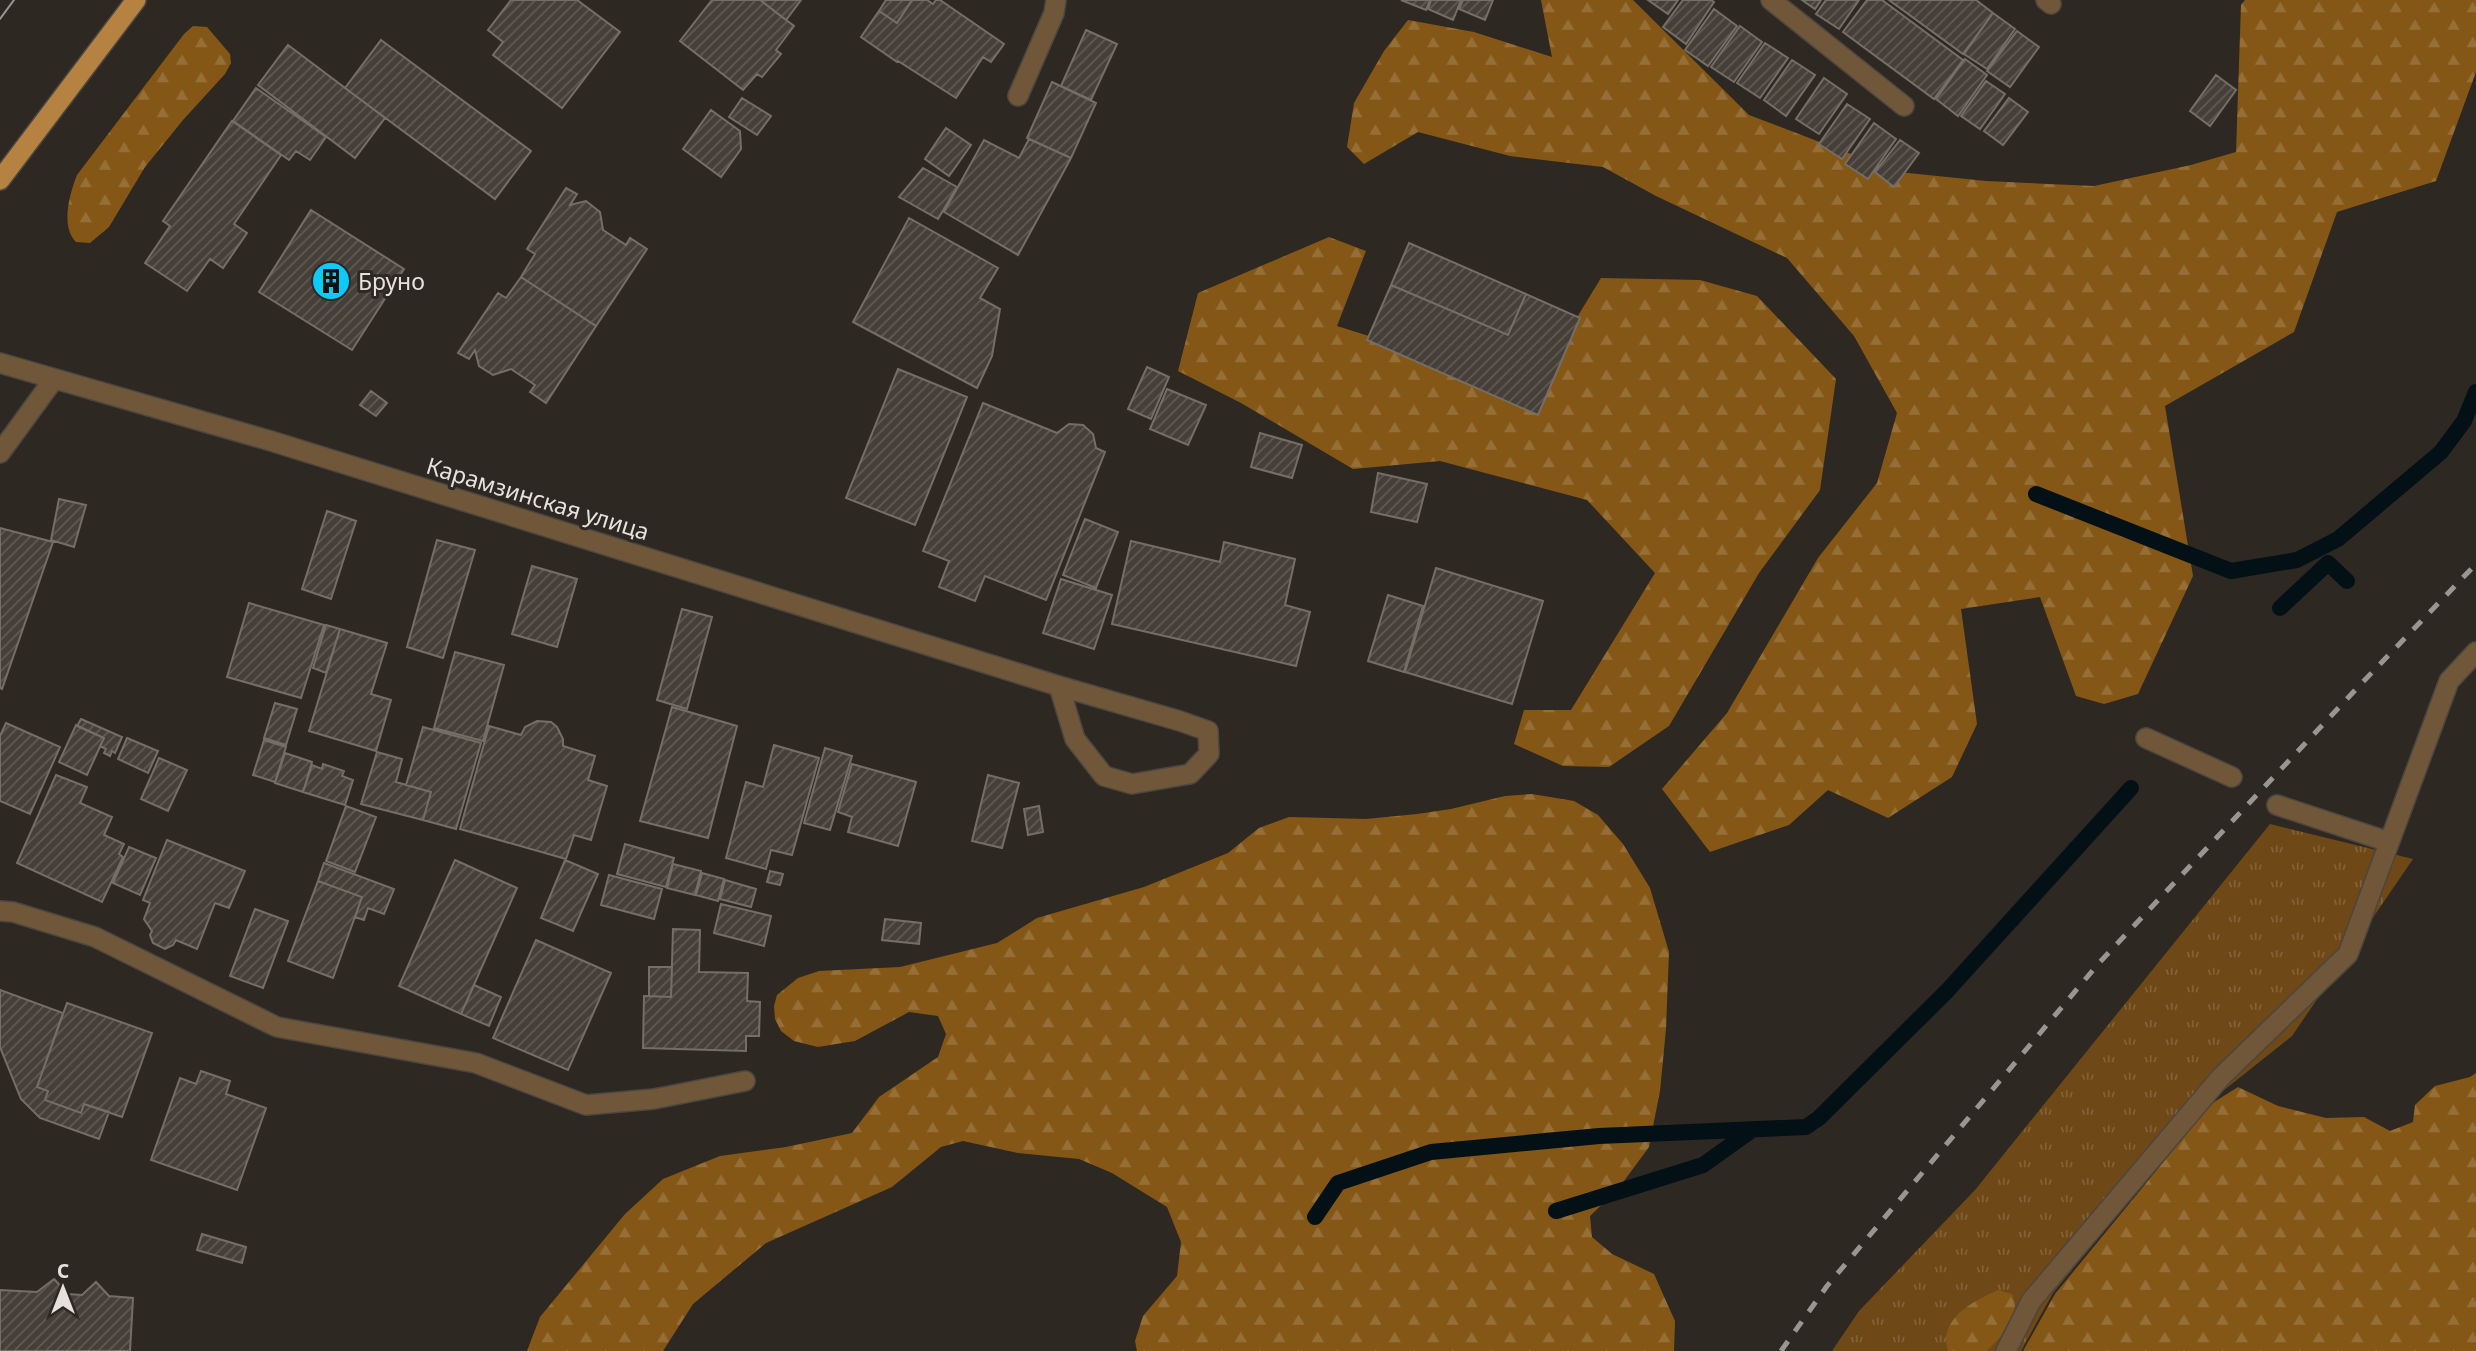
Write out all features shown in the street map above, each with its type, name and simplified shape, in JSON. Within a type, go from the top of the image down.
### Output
[{"type":"main road","points":[[0,180],[136,0]]},
{"type":"street","points":[[1018,96],[1054,13],[1056,0]]},
{"type":"street","points":[[1772,0],[1905,106]]},
{"type":"street","name":"Карамзинская улица","points":[[0,363],[271,441],[1208,731],[1209,754],[1190,774],[1132,784],[1104,776],[1075,738],[1059,686]]},
{"type":"street","points":[[0,453],[54,379]]},
{"type":"street","points":[[2006,1351],[2031,1301],[2221,1077],[2348,954],[2449,681],[2476,652]]},
{"type":"street","points":[[2146,738],[2232,777]]},
{"type":"street","points":[[2277,805],[2389,842]]},
{"type":"street","points":[[0,911],[13,912],[95,937],[277,1027],[476,1063],[586,1105],[654,1098],[745,1080]]},
{"type":"green space","points":[[1541,0],[1633,0],[1749,115],[1898,172],[1986,181],[2094,186],[2191,165],[2236,152],[2241,5],[2245,0],[2476,0],[2476,72],[2436,181],[2337,212],[2294,332],[2165,406],[2193,576],[2138,694],[2104,704],[2076,696],[2040,597],[1961,609],[1977,724],[1952,777],[1888,818],[1828,790],[1789,825],[1710,852],[1662,789],[1727,713],[1818,558],[1877,483],[1897,413],[1854,336],[1787,258],[1656,196],[1603,167],[1510,156],[1418,132],[1364,164],[1347,147],[1354,103],[1384,51],[1408,20],[1474,32],[1552,57]]},
{"type":"green space","points":[[193,26],[207,27],[230,54],[231,63],[225,74],[145,167],[109,227],[90,243],[76,242],[71,235],[67,219],[69,200],[77,175],[184,34]]},
{"type":"green space","points":[[1329,237],[1366,251],[1337,326],[1534,388],[1601,278],[1700,280],[1757,296],[1836,379],[1820,490],[1759,573],[1669,726],[1609,767],[1563,766],[1514,744],[1524,710],[1571,710],[1655,573],[1587,500],[1440,461],[1353,469],[1241,403],[1178,371],[1198,293]]},
{"type":"green space","points":[[1532,794],[1574,801],[1598,815],[1623,844],[1650,888],[1669,952],[1660,1091],[1649,1147],[1618,1189],[1590,1216],[1592,1237],[1612,1254],[1654,1274],[1675,1321],[1674,1351],[1137,1351],[1135,1341],[1143,1316],[1177,1276],[1181,1242],[1167,1207],[1112,1173],[1079,1159],[1018,1153],[963,1141],[941,1147],[892,1187],[766,1243],[693,1304],[663,1351],[527,1351],[540,1317],[625,1214],[663,1179],[720,1156],[786,1147],[852,1133],[879,1097],[938,1057],[946,1034],[938,1016],[909,1012],[855,1041],[818,1047],[794,1041],[781,1031],[775,1019],[774,1006],[777,995],[798,978],[819,971],[900,967],[997,943],[1037,918],[1144,887],[1228,853],[1259,828],[1289,817],[1366,819],[1451,809],[1505,796]]},
{"type":"green space","points":[[2270,824],[2413,859],[2292,1036],[2209,1102],[2053,1293],[2021,1351],[1832,1351],[1859,1311],[1975,1190]]},
{"type":"green space","points":[[2476,1073],[2476,1351],[2023,1351],[2055,1294],[2211,1104],[2238,1087],[2278,1106],[2326,1118],[2364,1117],[2390,1131],[2413,1122],[2415,1105],[2435,1086]]},
{"type":"green space","points":[[1998,1290],[2012,1294],[2014,1302],[2012,1318],[2004,1332],[1987,1351],[1948,1351],[1946,1339],[1953,1320],[1969,1305]]},
{"type":"building","points":[[511,0],[577,0],[620,32],[562,108],[493,55],[503,42],[488,30]]},
{"type":"building","points":[[712,0],[760,0],[794,26],[776,50],[781,54],[762,77],[757,74],[743,90],[680,41]]},
{"type":"building","points":[[760,0],[801,0],[786,20]]},
{"type":"building","points":[[886,0],[912,0],[897,23],[879,11]]},
{"type":"building","points":[[912,0],[927,0],[933,4],[940,0],[1004,44],[991,62],[983,57],[956,98],[861,37],[879,11],[897,23]]},
{"type":"building","points":[[1401,0],[1430,0],[1426,10]]},
{"type":"building","points":[[1431,0],[1461,0],[1453,20],[1428,9]]},
{"type":"building","points":[[1463,0],[1493,0],[1485,20],[1459,9]]},
{"type":"building","points":[[1648,0],[1678,0],[1668,14]]},
{"type":"building","points":[[1683,0],[1714,2],[1686,44],[1663,27]]},
{"type":"building","points":[[1802,0],[1821,0],[1815,9]]},
{"type":"building","points":[[1826,0],[1859,0],[1839,29],[1816,14]]},
{"type":"building","points":[[1867,0],[1882,0],[1963,60],[1934,99],[1843,32]]},
{"type":"building","points":[[1889,0],[1976,0],[1993,13],[1963,54]]},
{"type":"building","points":[[1714,9],[1737,26],[1708,66],[1685,50]]},
{"type":"building","points":[[1993,13],[2015,29],[1987,69],[1964,54]]},
{"type":"building","points":[[1740,26],[1762,42],[1734,82],[1711,67]]},
{"type":"building","points":[[1086,30],[1117,44],[1091,100],[1061,86]]},
{"type":"building","points":[[2017,31],[2039,47],[2010,87],[1987,71]]},
{"type":"building","points":[[381,40],[531,151],[495,199],[345,88]]},
{"type":"building","points":[[1765,43],[1788,58],[1760,98],[1737,83]]},
{"type":"building","points":[[288,45],[385,118],[355,158],[258,85]]},
{"type":"building","points":[[1965,59],[1987,75],[1958,116],[1936,99]]},
{"type":"building","points":[[1792,60],[1815,75],[1786,116],[1764,100]]},
{"type":"building","points":[[2216,75],[2236,90],[2210,126],[2190,111]]},
{"type":"building","points":[[1824,78],[1847,94],[1819,134],[1796,119]]},
{"type":"building","points":[[1986,81],[2005,94],[1980,129],[1961,116]]},
{"type":"building","points":[[1052,82],[1096,103],[1071,158],[1027,138]]},
{"type":"building","points":[[256,88],[326,137],[310,160],[296,151],[289,160],[233,121]]},
{"type":"building","points":[[742,98],[771,116],[757,135],[729,117]]},
{"type":"building","points":[[2009,98],[2028,112],[2003,145],[1984,131]]},
{"type":"building","points":[[1847,104],[1870,119],[1842,159],[1819,144]]},
{"type":"building","points":[[711,110],[740,131],[741,149],[721,177],[683,149]]},
{"type":"building","points":[[232,121],[281,155],[234,224],[247,233],[223,268],[210,259],[187,291],[145,263],[170,226],[163,221]]},
{"type":"building","points":[[1874,123],[1896,139],[1868,179],[1845,164]]},
{"type":"building","points":[[946,128],[971,145],[949,176],[925,159]]},
{"type":"building","points":[[1029,139],[1071,158],[1018,255],[944,212],[984,140],[1019,158]]},
{"type":"building","points":[[1900,140],[1919,153],[1894,187],[1875,172]]},
{"type":"building","points":[[923,168],[957,187],[938,219],[899,197]]},
{"type":"building","points":[[566,188],[577,194],[570,205],[586,201],[600,212],[603,230],[626,245],[630,238],[647,249],[596,326],[521,277],[535,254],[527,249]]},
{"type":"building","name":"Бруно","points":[[311,210],[404,269],[352,350],[259,292]]},
{"type":"building","points":[[909,218],[998,268],[980,298],[1000,309],[992,356],[977,388],[853,322]]},
{"type":"building","points":[[1409,243],[1526,294],[1508,335],[1391,285]]},
{"type":"building","points":[[521,277],[596,326],[546,403],[530,392],[535,385],[511,369],[493,375],[479,366],[475,350],[469,359],[458,353],[498,293],[506,298]]},
{"type":"building","points":[[1391,285],[1508,335],[1526,294],[1580,318],[1538,415],[1367,340]]},
{"type":"building","points":[[1147,367],[1169,377],[1151,419],[1128,409]]},
{"type":"building","points":[[898,369],[967,397],[915,525],[846,498]]},
{"type":"building","points":[[1167,389],[1206,405],[1188,445],[1150,429]]},
{"type":"building","points":[[371,391],[387,403],[376,416],[360,405]]},
{"type":"building","points":[[983,403],[1057,433],[1069,424],[1083,425],[1093,434],[1096,448],[1105,452],[1046,600],[985,576],[975,601],[939,587],[949,561],[923,551]]},
{"type":"building","points":[[1260,433],[1302,445],[1292,478],[1251,467]]},
{"type":"building","points":[[1378,473],[1427,484],[1417,522],[1371,512]]},
{"type":"building","points":[[59,499],[86,505],[74,547],[51,540]]},
{"type":"building","points":[[327,511],[356,521],[331,599],[302,589]]},
{"type":"building","points":[[1085,519],[1118,532],[1096,588],[1063,575]]},
{"type":"building","points":[[0,528],[53,542],[2,689],[0,688]]},
{"type":"building","points":[[437,540],[475,550],[443,658],[407,647]]},
{"type":"building","points":[[1131,541],[1220,562],[1224,542],[1295,559],[1285,605],[1310,612],[1296,666],[1112,624]]},
{"type":"building","points":[[532,566],[577,579],[557,647],[512,634]]},
{"type":"building","points":[[1436,568],[1543,601],[1512,704],[1405,672]]},
{"type":"building","points":[[1061,579],[1112,595],[1094,649],[1043,633]]},
{"type":"building","points":[[1388,595],[1423,606],[1404,672],[1368,661]]},
{"type":"building","points":[[249,603],[324,625],[301,698],[227,677]]},
{"type":"building","points":[[682,609],[712,617],[687,709],[657,700]]},
{"type":"building","points":[[326,625],[340,629],[326,673],[313,668]]},
{"type":"building","points":[[340,629],[387,643],[371,694],[391,700],[376,751],[309,731]]},
{"type":"building","points":[[455,652],[504,665],[483,741],[434,728]]},
{"type":"building","points":[[275,703],[297,709],[286,745],[264,738]]},
{"type":"building","points":[[672,707],[737,726],[708,838],[640,821]]},
{"type":"building","points":[[81,719],[122,737],[115,753],[112,751],[110,756],[104,753],[106,749],[100,746],[104,738],[77,726]]},
{"type":"building","points":[[537,721],[551,722],[557,727],[563,739],[563,746],[595,756],[588,780],[607,786],[591,840],[574,835],[566,859],[460,829],[489,726],[521,735],[525,727]]},
{"type":"building","points":[[6,723],[60,747],[30,814],[0,801],[0,736]]},
{"type":"building","points":[[76,725],[104,738],[87,775],[59,762]]},
{"type":"building","points":[[423,727],[481,743],[456,829],[423,820],[431,792],[406,785]]},
{"type":"building","points":[[127,738],[158,751],[148,773],[118,759]]},
{"type":"building","points":[[264,740],[286,747],[275,782],[253,775]]},
{"type":"building","points":[[774,745],[819,758],[792,855],[771,850],[766,869],[726,858],[746,782],[763,787]]},
{"type":"building","points":[[825,748],[852,756],[830,830],[804,823]]},
{"type":"building","points":[[377,752],[402,759],[396,782],[431,792],[423,820],[361,804]]},
{"type":"building","points":[[285,753],[312,762],[303,792],[275,783]]},
{"type":"building","points":[[159,758],[187,770],[168,811],[141,799]]},
{"type":"building","points":[[323,764],[344,771],[342,776],[353,780],[345,805],[303,792],[312,765],[322,769]]},
{"type":"building","points":[[852,764],[916,782],[898,846],[848,832],[852,817],[838,812]]},
{"type":"building","points":[[56,775],[87,787],[80,803],[112,817],[104,835],[124,844],[119,854],[123,857],[102,902],[17,863]]},
{"type":"building","points":[[988,775],[1019,783],[1002,848],[972,841]]},
{"type":"building","points":[[346,806],[376,817],[355,872],[326,861]]},
{"type":"building","points":[[1039,806],[1043,832],[1028,835],[1024,809]]},
{"type":"building","points":[[167,840],[245,871],[229,908],[215,903],[197,949],[176,940],[165,949],[153,943],[150,935],[152,931],[144,919],[150,903],[143,900]]},
{"type":"building","points":[[625,844],[674,858],[666,887],[617,874]]},
{"type":"building","points":[[129,847],[156,858],[140,895],[113,883]]},
{"type":"building","points":[[455,860],[517,888],[461,1014],[399,986]]},
{"type":"building","points":[[565,860],[598,874],[573,931],[541,918]]},
{"type":"building","points":[[324,863],[394,889],[384,914],[368,908],[364,920],[355,917],[362,897],[318,881]]},
{"type":"building","points":[[673,864],[701,871],[695,895],[667,888]]},
{"type":"building","points":[[770,871],[783,874],[780,885],[767,882]]},
{"type":"building","points":[[702,873],[724,879],[718,901],[696,895]]},
{"type":"building","points":[[609,875],[662,889],[654,919],[601,905]]},
{"type":"building","points":[[725,880],[756,889],[751,907],[720,899]]},
{"type":"building","points":[[318,881],[362,897],[333,978],[288,961]]},
{"type":"building","points":[[721,904],[771,916],[764,946],[714,933]]},
{"type":"building","points":[[255,909],[288,921],[263,988],[230,976]]},
{"type":"building","points":[[885,919],[921,923],[919,944],[882,940]]},
{"type":"building","points":[[673,929],[700,930],[699,972],[748,973],[747,1001],[760,1002],[759,1036],[746,1036],[746,1051],[643,1048],[644,996],[671,997]]},
{"type":"building","points":[[536,940],[611,973],[568,1070],[493,1038]]},
{"type":"building","points":[[649,967],[672,967],[671,997],[649,996]]},
{"type":"building","points":[[474,985],[501,997],[489,1026],[461,1014]]},
{"type":"building","points":[[0,990],[63,1013],[37,1087],[48,1091],[45,1100],[81,1113],[84,1104],[109,1112],[99,1139],[40,1118],[21,1099],[0,1047]]},
{"type":"building","points":[[67,1003],[152,1033],[122,1117],[84,1104],[81,1113],[45,1100],[48,1091],[37,1087]]},
{"type":"building","points":[[201,1071],[230,1081],[226,1094],[266,1108],[237,1190],[151,1160],[180,1078],[196,1084]]},
{"type":"building","points":[[202,1234],[246,1247],[242,1263],[197,1250]]},
{"type":"building","points":[[54,1279],[68,1294],[82,1295],[96,1282],[109,1296],[133,1298],[130,1351],[0,1351],[0,1290],[37,1292]]},
{"type":"waterway","points":[[2036,494],[2231,571],[2297,560],[2338,539],[2441,452],[2464,421],[2476,392]]},
{"type":"waterway","points":[[2280,608],[2328,563],[2347,581]]},
{"type":"waterway","points":[[1315,1217],[1338,1183],[1431,1152],[1599,1136],[1806,1127],[1819,1118],[1947,991],[2131,788]]},
{"type":"waterway","points":[[1556,1211],[1703,1165],[1752,1130]]},
{"type":"tram line","points":[[0,19],[14,0]]},
{"type":"railway","points":[[1781,1351],[1827,1286],[2099,963],[2476,564]]},
{"type":"place","name":"Бруно","points":[[331,281]]}]
